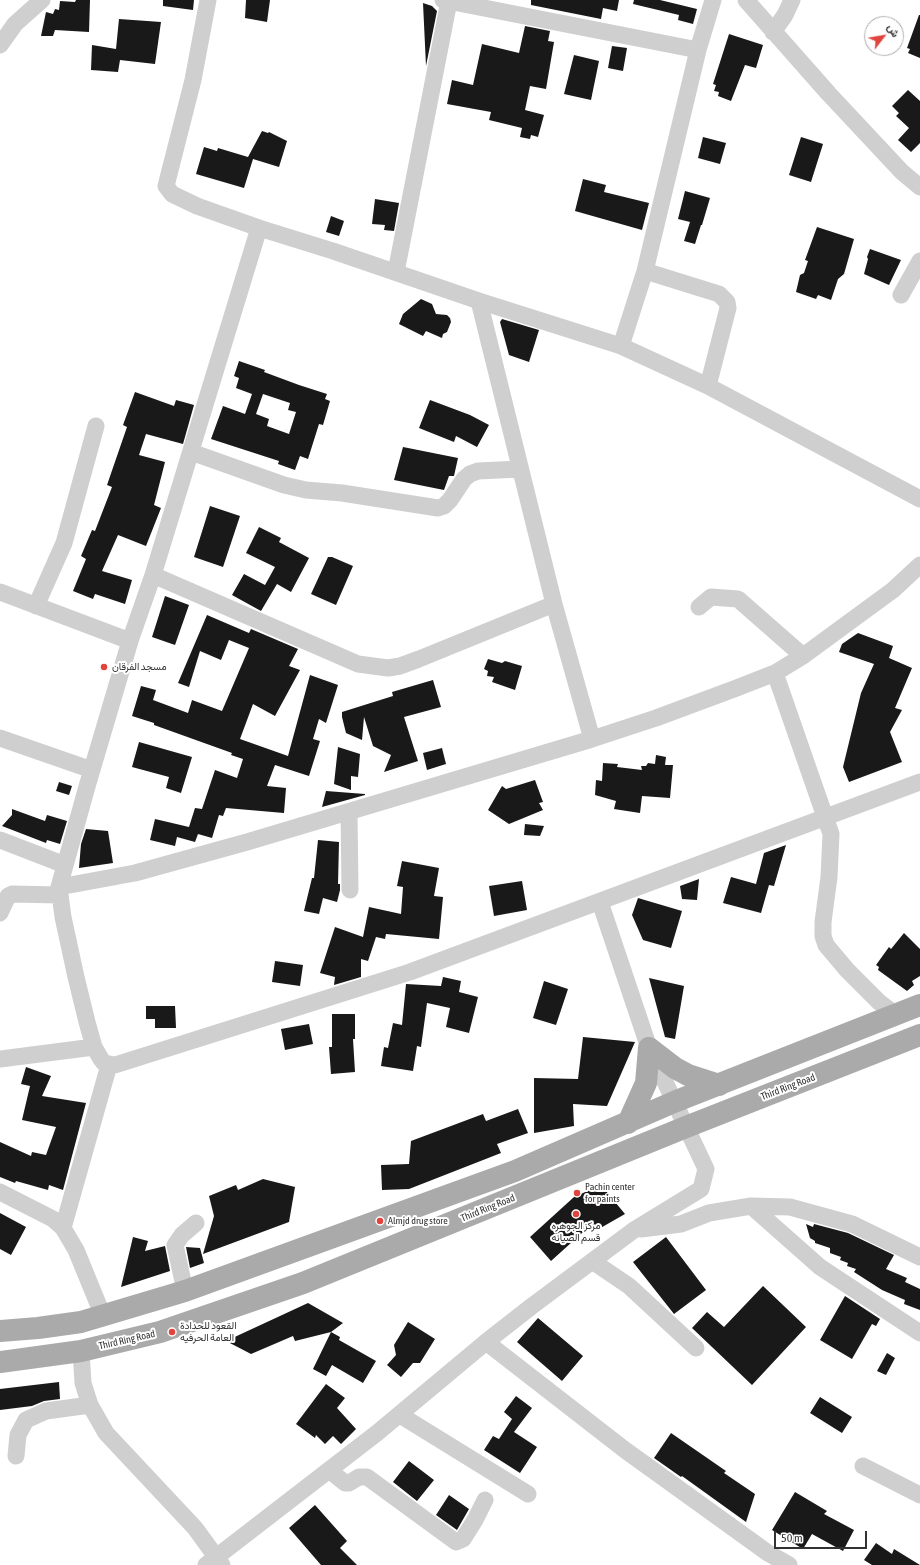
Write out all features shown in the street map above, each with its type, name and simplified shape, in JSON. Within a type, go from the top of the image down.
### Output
[{"type":"main road","points":[[0,1331],[81,1322],[185,1292],[515,1171],[674,1102],[920,1005]]},
{"type":"main road","name":"Third Ring Road","points":[[0,1362],[80,1350],[160,1332],[303,1283],[686,1127],[920,1035]]},
{"type":"main road","points":[[649,1048],[688,1076],[719,1085]]},
{"type":"main road","points":[[628,1123],[646,1083],[649,1048]]},
{"type":"street","points":[[0,45],[15,24],[42,0]]},
{"type":"street","points":[[208,0],[193,80],[166,186],[172,194],[259,228],[396,272],[478,301],[622,346],[708,386],[920,498]]},
{"type":"street","points":[[622,346],[645,271],[698,50],[713,0]]},
{"type":"street","points":[[746,0],[773,32],[856,123],[902,172],[920,187]]},
{"type":"street","points":[[773,32],[785,15],[792,0]]},
{"type":"street","points":[[396,272],[446,1],[698,50]]},
{"type":"street","points":[[259,228],[153,575],[130,641],[65,865],[60,891],[76,977],[94,1047],[100,1060],[109,1065],[115,1065],[410,972],[920,782]]},
{"type":"street","points":[[901,295],[920,261]]},
{"type":"street","points":[[645,271],[719,294],[727,302],[728,308],[708,386]]},
{"type":"street","points":[[478,301],[554,604],[592,739]]},
{"type":"street","points":[[36,606],[64,543],[96,426]]},
{"type":"street","points":[[191,452],[284,485],[306,490],[342,493],[438,508],[444,506],[450,500],[464,479],[470,474],[478,471],[520,469]]},
{"type":"street","points":[[0,913],[8,896],[12,894],[60,891],[135,873],[349,812],[592,739],[656,718],[775,673],[803,656],[893,590],[920,564]]},
{"type":"street","points":[[153,575],[358,664],[388,668],[400,666],[419,659],[554,604]]},
{"type":"street","points":[[0,592],[130,641]]},
{"type":"street","points":[[699,607],[711,597],[738,599],[803,656]]},
{"type":"street","points":[[775,673],[831,834],[829,877],[823,922],[823,936],[826,945],[847,970],[879,1002],[896,1015]]},
{"type":"street","points":[[0,738],[92,770]]},
{"type":"street","points":[[349,812],[350,890]]},
{"type":"street","points":[[0,840],[65,865]]},
{"type":"street","points":[[80,1350],[83,1383],[90,1405],[106,1433],[195,1528],[215,1563],[328,1470],[400,1415],[486,1342],[634,1230],[701,1189],[706,1169],[649,1048],[600,902]]},
{"type":"street","points":[[0,1059],[94,1047]]},
{"type":"street","points":[[63,1228],[109,1065]]},
{"type":"street","points":[[0,1192],[53,1219],[63,1228],[76,1250],[103,1316]]},
{"type":"street","points":[[634,1230],[681,1224],[709,1213],[751,1206],[790,1207],[828,1216],[852,1224],[920,1257]]},
{"type":"street","points":[[751,1206],[820,1267],[920,1332]]},
{"type":"street","points":[[185,1292],[175,1245],[182,1235],[196,1223]]},
{"type":"street","points":[[592,1261],[629,1286],[696,1348]]},
{"type":"street","points":[[486,1342],[764,1559],[790,1565]]},
{"type":"street","points":[[16,1456],[18,1435],[26,1420],[46,1412],[90,1405]]},
{"type":"street","points":[[400,1415],[528,1494]]},
{"type":"street","points":[[862,1466],[920,1495]]},
{"type":"street","points":[[328,1470],[345,1483],[349,1483],[359,1477],[367,1477],[456,1542],[463,1539],[485,1500]]},
{"type":"building","points":[[76,0],[90,0],[89,32],[55,30],[53,36],[41,36],[46,12],[53,14],[55,9],[59,10],[60,1],[75,2]]},
{"type":"building","points":[[163,0],[194,0],[193,10],[163,6]]},
{"type":"building","points":[[246,0],[270,0],[267,22],[245,18]]},
{"type":"building","points":[[531,0],[619,0],[617,11],[603,8],[601,19],[531,5]]},
{"type":"building","points":[[634,0],[660,0],[697,9],[693,24],[678,20],[679,15],[633,4]]},
{"type":"building","points":[[423,3],[432,6],[437,11],[426,66]]},
{"type":"building","points":[[919,15],[920,58],[908,53],[910,49],[907,48]]},
{"type":"building","points":[[119,19],[161,22],[155,64],[120,60],[118,72],[91,70],[92,45],[116,49]]},
{"type":"building","points":[[525,26],[550,31],[548,41],[554,42],[546,89],[530,86],[525,110],[544,115],[538,137],[531,135],[530,139],[520,137],[522,128],[489,120],[491,112],[447,104],[452,80],[473,85],[482,44],[519,53]]},
{"type":"building","points":[[729,34],[763,45],[756,68],[745,65],[731,101],[718,96],[719,92],[714,91],[716,85],[713,84]]},
{"type":"building","points":[[612,46],[627,48],[623,71],[608,68]]},
{"type":"building","points":[[574,55],[599,61],[591,100],[564,94]]},
{"type":"building","points":[[908,90],[920,101],[920,143],[911,152],[898,140],[909,128],[896,116],[899,113],[892,106]]},
{"type":"building","points":[[262,131],[269,132],[287,141],[279,167],[253,159],[244,188],[196,174],[204,147],[217,151],[218,148],[248,157]]},
{"type":"building","points":[[703,137],[726,143],[720,164],[698,158]]},
{"type":"building","points":[[801,137],[823,144],[811,182],[789,175]]},
{"type":"building","points":[[583,179],[606,185],[604,192],[649,203],[642,230],[575,211]]},
{"type":"building","points":[[685,191],[710,198],[695,244],[684,241],[690,222],[678,219]]},
{"type":"building","points":[[375,199],[399,203],[394,231],[384,230],[385,225],[372,224]]},
{"type":"building","points":[[331,216],[344,221],[339,236],[326,232]]},
{"type":"building","points":[[817,227],[854,239],[844,274],[838,279],[831,300],[818,295],[816,299],[796,292],[800,275],[804,273],[808,261],[805,260]]},
{"type":"building","points":[[870,249],[901,260],[889,285],[864,274]]},
{"type":"building","points":[[421,299],[432,304],[436,314],[447,315],[450,318],[451,322],[447,332],[443,334],[442,338],[426,331],[423,336],[399,324],[403,314]]},
{"type":"building","points":[[502,319],[539,330],[529,362],[509,355],[500,322]]},
{"type":"building","points":[[239,361],[265,370],[264,372],[327,394],[325,399],[330,401],[323,425],[319,424],[308,459],[300,456],[295,470],[278,464],[279,461],[211,439],[223,406],[245,414],[252,394],[236,388],[239,378],[234,376]],"holes":[[[263,394],[290,403],[288,410],[296,412],[289,434],[267,426],[269,419],[256,414]]]},
{"type":"building","points":[[135,392],[174,406],[176,400],[194,405],[183,444],[146,434],[139,455],[165,462],[154,505],[161,508],[146,546],[118,535],[102,571],[132,580],[125,604],[95,594],[93,599],[73,591],[86,559],[81,556],[92,530],[95,531],[112,487],[107,485],[127,427],[123,425]]},
{"type":"building","points":[[430,400],[470,415],[489,425],[477,447],[456,436],[454,442],[419,428]]},
{"type":"building","points":[[403,447],[458,458],[454,476],[449,476],[444,490],[394,480]]},
{"type":"building","points":[[210,506],[240,516],[223,567],[194,557]]},
{"type":"building","points":[[259,527],[281,538],[279,542],[309,558],[291,592],[277,584],[261,611],[232,595],[244,574],[265,585],[275,567],[246,553]]},
{"type":"building","points":[[328,557],[332,557],[353,566],[336,605],[311,594]]},
{"type":"building","points":[[165,596],[189,605],[175,645],[152,637]]},
{"type":"building","points":[[207,615],[249,633],[251,629],[298,649],[289,666],[300,670],[275,716],[253,704],[240,739],[288,756],[310,675],[338,685],[326,723],[319,719],[313,739],[320,741],[309,776],[275,765],[267,786],[286,788],[284,813],[226,808],[223,816],[219,815],[212,838],[198,834],[195,842],[177,837],[175,846],[150,840],[155,819],[189,827],[195,808],[202,809],[215,770],[237,778],[243,759],[231,755],[232,753],[132,716],[141,686],[156,690],[153,700],[188,713],[192,700],[222,711],[249,648],[229,640],[221,660],[200,651],[189,687],[178,683]]},
{"type":"building","points":[[858,633],[893,646],[889,658],[912,668],[895,708],[902,710],[890,732],[902,762],[849,782],[843,767],[861,693],[874,664],[839,652],[842,644]]},
{"type":"building","points":[[488,659],[502,663],[505,661],[522,666],[515,690],[492,682],[494,677],[487,676],[488,671],[484,669]]},
{"type":"building","points":[[433,680],[441,707],[404,717],[418,761],[384,772],[391,755],[373,746],[364,717],[362,740],[346,733],[342,712],[393,696],[392,692]]},
{"type":"building","points":[[139,742],[192,757],[181,793],[166,788],[169,777],[132,767]]},
{"type":"building","points":[[338,747],[360,754],[358,777],[351,776],[351,790],[334,784]]},
{"type":"building","points":[[442,748],[446,764],[427,770],[423,753]]},
{"type":"building","points":[[656,755],[666,757],[665,765],[673,765],[670,798],[642,796],[640,813],[614,809],[616,801],[595,795],[596,780],[602,781],[603,763],[618,764],[617,767],[642,770],[641,766],[646,766],[648,763],[655,764]]},
{"type":"building","points":[[535,780],[543,802],[539,803],[543,810],[509,824],[488,810],[502,786],[506,789]]},
{"type":"building","points":[[59,782],[72,786],[69,795],[56,791]]},
{"type":"building","points":[[326,791],[365,794],[365,795],[322,807]]},
{"type":"building","points":[[12,809],[45,821],[47,815],[67,821],[60,844],[47,840],[46,843],[2,826],[12,815]]},
{"type":"building","points":[[525,824],[544,826],[540,836],[524,835]]},
{"type":"building","points":[[86,829],[108,831],[113,863],[79,868],[81,844]]},
{"type":"building","points":[[318,840],[339,842],[338,884],[340,884],[337,902],[323,898],[319,914],[304,911],[312,878],[314,878]]},
{"type":"building","points":[[786,845],[774,886],[769,885],[761,913],[723,903],[731,877],[756,884],[764,853]]},
{"type":"building","points":[[402,861],[439,868],[434,896],[443,897],[439,939],[386,934],[385,939],[376,937],[368,961],[361,959],[361,977],[334,985],[335,977],[320,973],[335,927],[363,937],[369,907],[401,914],[403,887],[397,886]]},
{"type":"building","points":[[699,879],[697,900],[682,899],[680,886]]},
{"type":"building","points":[[522,881],[527,910],[494,916],[489,886]]},
{"type":"building","points":[[638,898],[682,911],[671,948],[643,940],[632,915]]},
{"type":"building","points":[[904,933],[920,949],[920,976],[912,981],[914,985],[907,991],[878,970],[879,967],[876,965],[889,947],[891,949]]},
{"type":"building","points":[[275,961],[303,965],[300,986],[272,982]]},
{"type":"building","points":[[443,977],[461,981],[459,992],[478,997],[469,1033],[446,1027],[450,1008],[427,1003],[421,1047],[417,1046],[413,1071],[381,1066],[384,1047],[388,1048],[393,1023],[402,1025],[406,984],[441,986]]},
{"type":"building","points":[[649,978],[684,986],[675,1039],[665,1037]]},
{"type":"building","points":[[544,981],[568,989],[556,1025],[533,1018]]},
{"type":"building","points":[[146,1006],[175,1006],[176,1028],[155,1028],[155,1019],[146,1019]]},
{"type":"building","points":[[332,1014],[355,1014],[355,1039],[353,1039],[355,1072],[331,1074],[329,1047],[332,1047]]},
{"type":"building","points":[[309,1024],[313,1044],[285,1050],[281,1029]]},
{"type":"building","points":[[583,1037],[635,1042],[607,1106],[573,1104],[574,1126],[534,1133],[534,1078],[578,1079]]},
{"type":"building","points":[[26,1067],[51,1076],[42,1096],[86,1103],[63,1190],[49,1185],[48,1190],[16,1181],[15,1183],[0,1177],[0,1142],[31,1156],[32,1152],[46,1155],[56,1127],[22,1120],[30,1086],[21,1084]]},
{"type":"building","points":[[518,1109],[528,1133],[497,1144],[501,1153],[409,1189],[382,1190],[381,1165],[409,1164],[411,1141],[483,1114],[486,1121]]},
{"type":"building","points":[[263,1179],[295,1187],[289,1222],[203,1254],[214,1216],[209,1196],[236,1185],[238,1190]]},
{"type":"building","points":[[601,1185],[625,1214],[597,1230],[592,1224],[551,1261],[530,1237],[574,1197]]},
{"type":"building","points":[[0,1213],[26,1227],[11,1255],[0,1249]]},
{"type":"building","points":[[806,1224],[813,1227],[814,1224],[848,1233],[894,1255],[886,1269],[907,1278],[905,1282],[920,1289],[920,1310],[904,1304],[905,1300],[882,1290],[854,1272],[856,1269],[847,1266],[848,1263],[840,1260],[841,1257],[830,1253],[830,1248],[815,1243],[815,1241],[810,1238]]},
{"type":"building","points":[[133,1237],[148,1241],[145,1251],[165,1246],[170,1271],[121,1287]]},
{"type":"building","points":[[666,1237],[706,1290],[674,1314],[633,1262]]},
{"type":"building","points":[[186,1247],[200,1248],[204,1263],[190,1268]]},
{"type":"building","points":[[763,1286],[806,1327],[752,1385],[692,1328],[707,1312],[724,1327]]},
{"type":"building","points":[[845,1296],[880,1319],[876,1326],[872,1324],[852,1359],[820,1340]]},
{"type":"building","points":[[308,1303],[343,1323],[331,1332],[295,1341],[293,1336],[251,1354],[226,1341]]},
{"type":"building","points":[[538,1318],[583,1356],[562,1381],[517,1342]]},
{"type":"building","points":[[408,1322],[435,1339],[420,1363],[413,1363],[401,1377],[387,1365],[396,1355],[394,1345]]},
{"type":"building","points":[[331,1332],[340,1337],[339,1340],[376,1361],[363,1383],[332,1365],[326,1376],[313,1369]]},
{"type":"building","points":[[887,1353],[895,1358],[886,1375],[877,1371]]},
{"type":"building","points":[[59,1382],[60,1399],[44,1401],[32,1406],[0,1410],[0,1389]]},
{"type":"building","points":[[326,1384],[345,1398],[337,1408],[356,1429],[341,1444],[333,1436],[325,1444],[316,1435],[315,1438],[296,1424]]},
{"type":"building","points":[[516,1396],[532,1408],[514,1432],[537,1447],[520,1473],[484,1450],[493,1436],[499,1439],[512,1419],[504,1412]]},
{"type":"building","points":[[820,1397],[852,1417],[842,1433],[810,1413]]},
{"type":"building","points":[[671,1433],[726,1471],[724,1473],[755,1494],[746,1522],[682,1476],[681,1477],[654,1458]]},
{"type":"building","points":[[409,1461],[434,1480],[417,1501],[393,1482]]},
{"type":"building","points":[[795,1492],[827,1511],[824,1514],[854,1530],[843,1551],[812,1534],[803,1549],[772,1530]]},
{"type":"building","points":[[449,1495],[469,1509],[457,1530],[436,1515]]},
{"type":"building","points":[[315,1505],[347,1541],[340,1548],[357,1565],[321,1565],[289,1528]]},
{"type":"building","points":[[876,1543],[892,1554],[894,1549],[920,1565],[872,1565],[864,1560]]},
{"type":"place","name":"مسجد الفرقان","points":[[104,667]]},
{"type":"place","name":"Pachin center for paints","points":[[577,1193]]},
{"type":"place","name":"مركز الجوهره قسم الصيانه","points":[[576,1214]]},
{"type":"place","name":"Almjd drug store","points":[[380,1221]]},
{"type":"place","name":"القعود للحدادة العامة الحرفيه","points":[[172,1332]]}]
